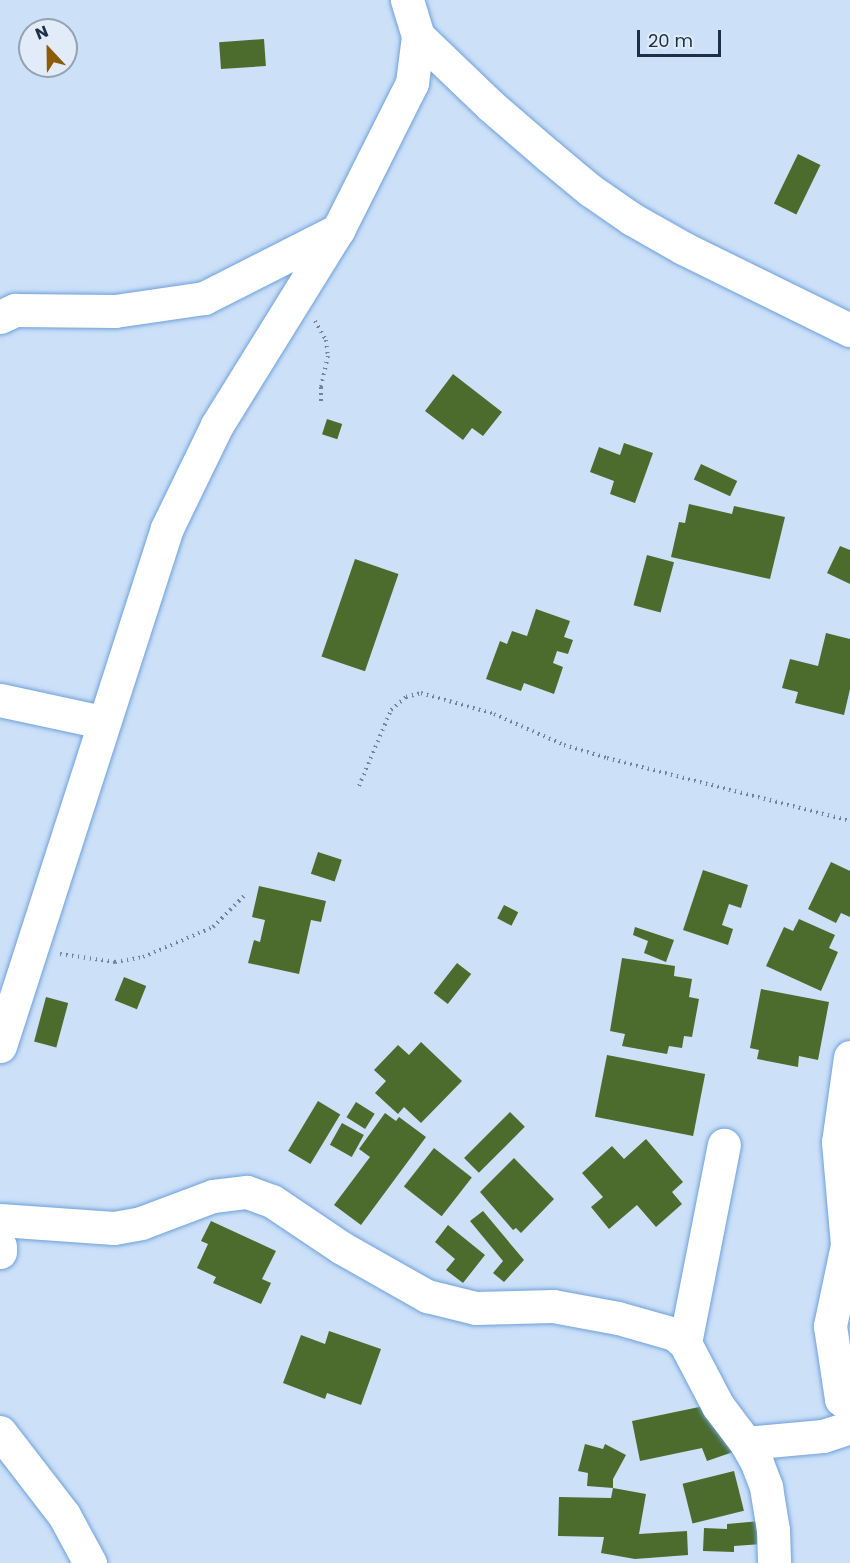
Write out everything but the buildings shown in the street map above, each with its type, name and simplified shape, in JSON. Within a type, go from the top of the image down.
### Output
[{"type":"street","points":[[0,1046],[167,528],[217,426],[297,300],[338,230],[412,83],[418,36],[407,0]]},
{"type":"street","points":[[418,36],[491,106],[590,190],[683,248],[850,330]]},
{"type":"street","points":[[0,316],[15,310],[115,311],[204,298],[338,230]]},
{"type":"street","points":[[0,700],[103,722]]},
{"type":"street","points":[[850,1057],[838,1142],[847,1245],[830,1326],[841,1399],[850,1406]]},
{"type":"street","points":[[686,1343],[724,1144]]},
{"type":"street","points":[[0,1220],[114,1228],[141,1223],[213,1196],[247,1192],[272,1201],[342,1248],[427,1296],[476,1308],[564,1308],[674,1334],[686,1343],[718,1406],[746,1443],[766,1487],[773,1530],[774,1563]]},
{"type":"street","points":[[0,1246],[0,1252]]},
{"type":"street","points":[[746,1443],[823,1436],[850,1427]]},
{"type":"street","points":[[0,1432],[64,1515],[90,1563]]},
{"type":"path","points":[[297,300],[318,324],[326,340],[328,356],[322,381],[321,401]]},
{"type":"path","points":[[359,786],[391,710],[406,697],[421,693],[494,714],[564,745],[607,758],[850,821]]},
{"type":"path","points":[[34,945],[64,955],[91,960],[115,962],[143,957],[213,927],[246,894]]}]
